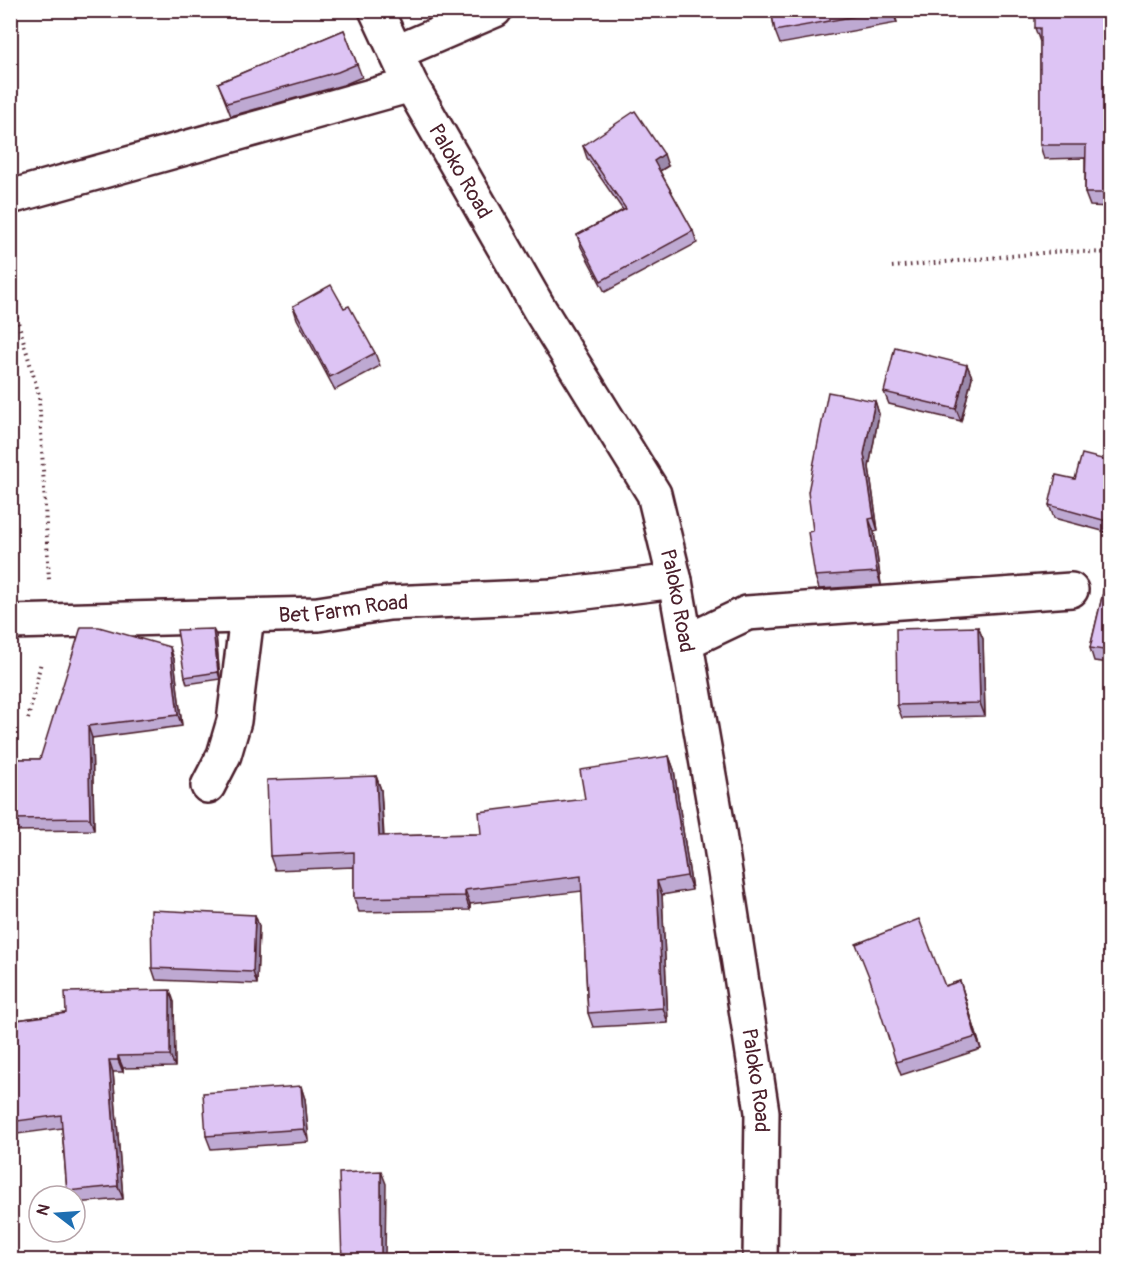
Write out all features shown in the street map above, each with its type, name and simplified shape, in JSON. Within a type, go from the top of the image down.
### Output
[{"type":"street","name":"Paloko Road","points":[[376,10],[411,85],[540,310],[654,494],[675,581],[686,642],[718,827],[762,1112],[760,1260]]},
{"type":"street","points":[[398,55],[409,47],[495,10]]},
{"type":"street","points":[[10,197],[411,85]]},
{"type":"street","name":"Bet Farm Road","points":[[10,622],[318,614],[389,603],[553,596],[675,581]]},
{"type":"street","points":[[686,642],[747,613],[1071,590]]},
{"type":"street","points":[[208,786],[224,755],[234,721],[247,616]]},
{"type":"path","points":[[892,267],[1064,251],[1110,253]]},
{"type":"path","points":[[10,294],[39,395],[51,621],[28,719]]},
{"type":"building","points":[[771,10],[889,10],[775,31]]},
{"type":"building","points":[[1035,10],[1110,10],[1110,193],[1085,193],[1086,145],[1040,145],[1040,28],[1035,28]]},
{"type":"building","points":[[344,30],[357,64],[338,72],[227,103],[218,83]]},
{"type":"building","points":[[635,111],[664,154],[654,161],[693,231],[601,281],[577,235],[626,209],[583,146]]},
{"type":"building","points":[[331,285],[344,308],[349,306],[375,353],[330,377],[293,306]]},
{"type":"building","points":[[895,347],[967,365],[956,409],[884,392]]},
{"type":"building","points":[[828,392],[875,401],[864,454],[874,518],[869,519],[877,572],[815,576],[808,532],[813,531],[808,492]]},
{"type":"building","points":[[1082,454],[1110,461],[1110,522],[1049,505],[1056,475],[1075,479]]},
{"type":"building","points":[[1110,563],[1110,651],[1090,648]]},
{"type":"building","points":[[81,627],[99,627],[170,647],[178,715],[88,726],[90,818],[10,819],[10,759],[40,759]]},
{"type":"building","points":[[978,627],[980,703],[897,705],[896,629]]},
{"type":"building","points":[[213,629],[218,672],[185,677],[177,630]]},
{"type":"building","points":[[669,756],[687,876],[657,881],[663,1008],[588,1013],[581,876],[465,890],[465,896],[354,898],[354,852],[270,856],[267,780],[376,776],[379,836],[481,834],[479,812],[585,799],[580,770]]},
{"type":"building","points":[[151,910],[255,915],[253,972],[152,968]]},
{"type":"building","points":[[919,919],[945,986],[960,981],[976,1037],[896,1062],[870,979],[856,944]]},
{"type":"building","points":[[170,990],[170,1055],[118,1056],[118,1060],[109,1060],[118,1186],[87,1189],[87,1184],[66,1184],[61,1115],[10,1122],[10,1021],[66,1013],[65,992]]},
{"type":"building","points":[[301,1086],[304,1129],[206,1136],[203,1093]]},
{"type":"building","points":[[381,1171],[381,1254],[516,1252],[516,1260],[342,1260],[339,1173]]}]
